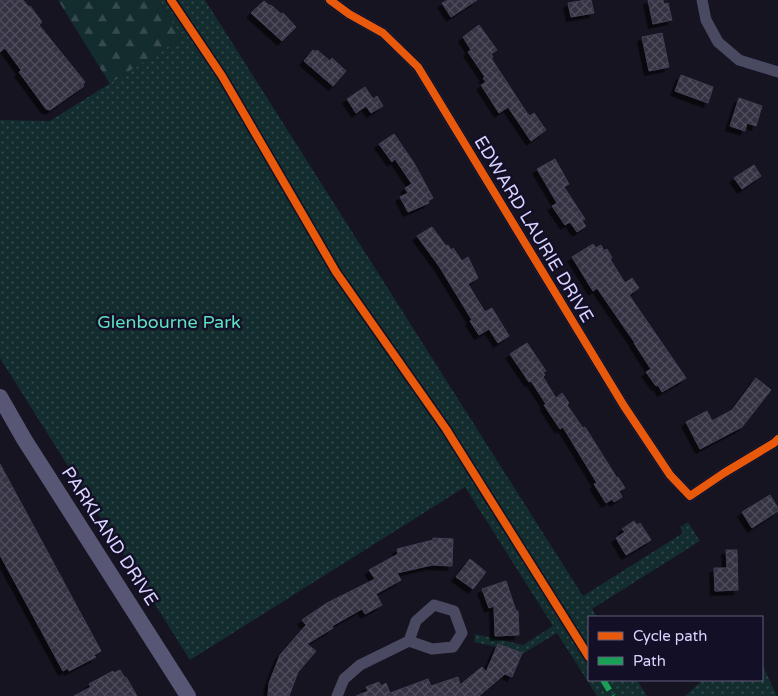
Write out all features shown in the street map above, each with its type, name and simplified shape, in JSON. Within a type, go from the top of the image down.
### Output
[{"type":"street","name":"EDWARD LAURIE DRIVE","points":[[330,0],[349,14],[383,33],[418,67],[624,406],[670,476],[690,496],[774,443],[778,438]]},
{"type":"street","points":[[702,0],[706,20],[718,42],[739,60],[778,72]]},
{"type":"street","name":"PARKLAND DRIVE","points":[[0,397],[24,439],[188,696]]},
{"type":"street","points":[[337,696],[344,679],[360,665],[409,641],[416,621],[434,606],[454,611],[462,633],[453,647],[432,649],[409,641]]},
{"type":"green space","points":[[58,0],[158,0],[182,38],[110,84]]},
{"type":"green space","name":"Glenbourne Park","points":[[158,0],[205,0],[583,596],[683,533],[680,527],[688,522],[700,541],[592,609],[596,616],[588,616],[588,681],[638,681],[647,696],[597,696],[557,633],[524,653],[474,642],[475,634],[523,645],[553,626],[465,487],[190,660],[0,358],[0,120],[50,121],[182,38]]},
{"type":"green space","points":[[763,666],[777,696],[685,696],[702,681],[763,681]]},
{"type":"building","points":[[0,0],[23,0],[30,6],[42,22],[39,25],[85,82],[84,86],[50,110],[46,109],[19,72],[21,70],[5,48],[0,52]]},
{"type":"building","points":[[448,0],[477,0],[451,17],[442,3]]},
{"type":"building","points":[[591,0],[594,13],[571,17],[568,3]]},
{"type":"building","points":[[648,0],[663,0],[664,4],[668,3],[672,20],[653,24]]},
{"type":"building","points":[[264,1],[281,14],[283,13],[296,27],[282,41],[251,13]]},
{"type":"building","points":[[479,25],[497,50],[491,54],[493,57],[491,58],[527,113],[530,116],[534,113],[546,130],[531,141],[508,107],[499,113],[481,85],[486,82],[483,78],[485,77],[468,52],[471,50],[463,37]]},
{"type":"building","points":[[662,33],[669,67],[649,71],[642,37]]},
{"type":"building","points":[[313,50],[316,52],[317,50],[330,61],[332,58],[346,71],[333,86],[304,61]]},
{"type":"building","points":[[681,75],[713,87],[708,103],[675,91]]},
{"type":"building","points":[[365,87],[373,99],[377,96],[383,106],[371,113],[366,106],[356,113],[347,99]]},
{"type":"building","points":[[739,98],[762,106],[756,126],[747,123],[745,131],[730,126]]},
{"type":"building","points":[[394,134],[414,163],[433,198],[428,201],[429,203],[408,212],[400,197],[408,193],[405,188],[412,184],[395,159],[392,162],[379,144]]},
{"type":"building","points":[[555,159],[569,184],[564,187],[585,219],[582,221],[586,226],[577,232],[570,222],[565,225],[552,206],[557,203],[537,169]]},
{"type":"building","points":[[754,165],[761,176],[742,189],[734,178]]},
{"type":"building","points":[[432,227],[446,246],[448,245],[451,250],[453,248],[462,261],[468,257],[478,278],[468,284],[485,312],[492,308],[509,336],[498,343],[489,329],[479,335],[439,266],[417,236]]},
{"type":"building","points":[[593,244],[596,248],[601,245],[604,251],[607,249],[612,258],[610,259],[625,283],[632,278],[639,288],[629,295],[686,378],[662,392],[646,372],[651,369],[635,343],[597,288],[593,291],[572,257]]},
{"type":"building","points":[[527,343],[546,371],[543,372],[545,375],[543,377],[556,398],[562,393],[569,403],[567,405],[583,428],[585,427],[625,488],[619,491],[622,497],[614,502],[612,499],[606,503],[594,484],[597,483],[563,427],[560,429],[531,381],[529,382],[510,354]]},
{"type":"building","points":[[756,378],[771,390],[742,427],[700,449],[686,422],[707,411],[712,421],[732,410]]},
{"type":"building","points":[[0,464],[101,651],[94,655],[96,657],[69,671],[68,668],[63,671],[0,555]]},
{"type":"building","points":[[770,495],[778,511],[752,528],[742,512]]},
{"type":"building","points":[[634,521],[637,525],[640,523],[651,540],[626,555],[616,538],[625,532],[622,529]]},
{"type":"building","points":[[433,538],[453,539],[452,566],[432,565],[397,573],[401,580],[376,594],[382,605],[365,614],[362,609],[332,626],[333,628],[307,644],[316,651],[298,672],[289,696],[268,696],[269,683],[280,655],[306,625],[302,620],[327,603],[375,579],[369,570],[398,554],[397,549],[433,540]]},
{"type":"building","points":[[726,550],[737,550],[738,590],[715,591],[714,568],[727,568]]},
{"type":"building","points":[[470,559],[486,572],[473,589],[456,577]]},
{"type":"building","points":[[506,581],[516,611],[518,611],[519,635],[495,636],[494,606],[489,608],[482,589]]},
{"type":"building","points":[[498,644],[522,653],[512,677],[505,674],[479,696],[356,696],[368,691],[366,687],[379,682],[381,686],[386,683],[390,693],[428,679],[431,686],[458,677],[460,685],[482,667],[486,672]]},
{"type":"building","points":[[120,670],[137,696],[74,696],[91,687],[89,684],[113,671],[114,673]]},
{"type":"marked path","points":[[604,681],[613,696]]},
{"type":"cycle path","points":[[171,0],[222,76],[336,272],[446,429],[588,655]]},
{"type":"cycle path","points":[[330,0],[349,14],[383,33],[418,67],[624,406],[670,475],[690,496],[778,439]]}]
